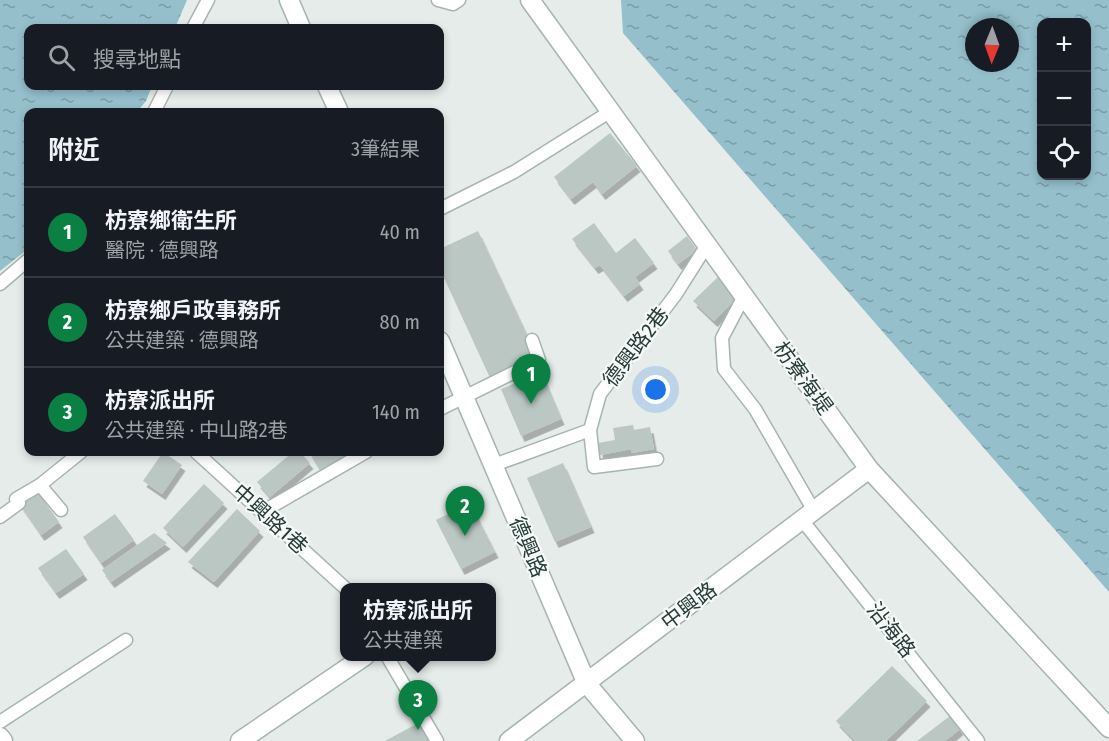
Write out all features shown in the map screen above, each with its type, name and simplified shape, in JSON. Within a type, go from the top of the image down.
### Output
[{"type":"street","points":[[289,0],[299,24]]},
{"type":"street","name":"枋寮海堤","points":[[530,0],[869,469],[1109,728]]},
{"type":"street","points":[[329,90],[337,108]]},
{"type":"street","name":"德興路","points":[[444,351],[586,684],[635,741]]},
{"type":"street","name":"中興路","points":[[509,741],[869,469]]},
{"type":"street","points":[[240,741],[359,661]]},
{"type":"street","points":[[0,737],[3,741]]},
{"type":"lane","points":[[195,24],[208,0]]},
{"type":"lane","points":[[438,0],[453,4],[459,0]]},
{"type":"lane","points":[[156,108],[165,90]]},
{"type":"lane","points":[[444,208],[514,171],[610,111]]},
{"type":"lane","name":"德興路2巷","points":[[657,459],[594,467],[590,430],[600,394],[676,294],[707,245]]},
{"type":"lane","points":[[0,284],[24,263]]},
{"type":"lane","name":"沿海路","points":[[744,297],[722,338],[724,369],[755,409],[808,516],[978,741]]},
{"type":"lane","points":[[444,407],[539,360],[532,340]]},
{"type":"lane","points":[[494,465],[590,430]]},
{"type":"lane","points":[[0,517],[19,503],[16,499],[40,485],[76,456]]},
{"type":"lane","name":"中興路1巷","points":[[200,456],[340,583]]},
{"type":"lane","points":[[262,512],[359,456]]},
{"type":"lane","points":[[40,485],[61,510]]},
{"type":"lane","points":[[0,722],[126,640]]},
{"type":"lane","points":[[389,661],[437,741]]},
{"type":"water","points":[[0,0],[187,0],[177,24],[24,24],[24,90],[150,90],[140,108],[24,108],[24,252],[0,271]]},
{"type":"water","points":[[621,0],[1109,0],[1109,592],[623,33]]},
{"type":"building","points":[[610,133],[637,166],[602,194],[593,182],[571,199],[554,177]]},
{"type":"building","points":[[594,223],[616,253],[635,238],[654,263],[635,277],[640,284],[624,296],[600,265],[595,268],[572,239]]},
{"type":"building","points":[[478,231],[538,359],[491,380],[444,278],[444,247]]},
{"type":"building","points":[[687,236],[697,250],[678,264],[668,251]]},
{"type":"building","points":[[718,277],[738,297],[714,321],[693,301]]},
{"type":"building","points":[[541,372],[561,419],[521,436],[501,389]]},
{"type":"building","points":[[633,425],[634,430],[650,427],[654,449],[632,453],[631,449],[600,455],[598,443],[615,440],[613,428]]},
{"type":"building","points":[[160,456],[169,456],[182,465],[162,494],[143,481]]},
{"type":"building","points":[[288,456],[304,456],[310,463],[270,497],[257,482]]},
{"type":"building","points":[[311,456],[354,456],[324,477]]},
{"type":"building","points":[[563,463],[591,527],[555,542],[527,478]]},
{"type":"building","points":[[204,484],[224,503],[183,547],[163,528]]},
{"type":"building","points":[[36,490],[59,522],[41,535],[18,502]]},
{"type":"building","points":[[470,503],[495,552],[461,569],[436,520]]},
{"type":"building","points":[[237,509],[260,531],[214,582],[188,562]]},
{"type":"building","points":[[115,514],[134,540],[101,563],[83,537]]},
{"type":"building","points":[[154,533],[167,543],[111,582],[102,570]]},
{"type":"building","points":[[66,549],[84,574],[56,593],[38,568]]},
{"type":"building","points":[[892,666],[927,701],[886,741],[855,741],[836,721]]},
{"type":"building","points":[[950,716],[960,729],[945,741],[917,741]]},
{"type":"building","points":[[424,720],[437,741],[385,741]]},
{"type":"place","name":"枋寮鄉衛生所","points":[[531,404]]},
{"type":"place","name":"枋寮鄉戶政事務所","points":[[465,536]]},
{"type":"place","name":"枋寮派出所","points":[[418,730]]}]
